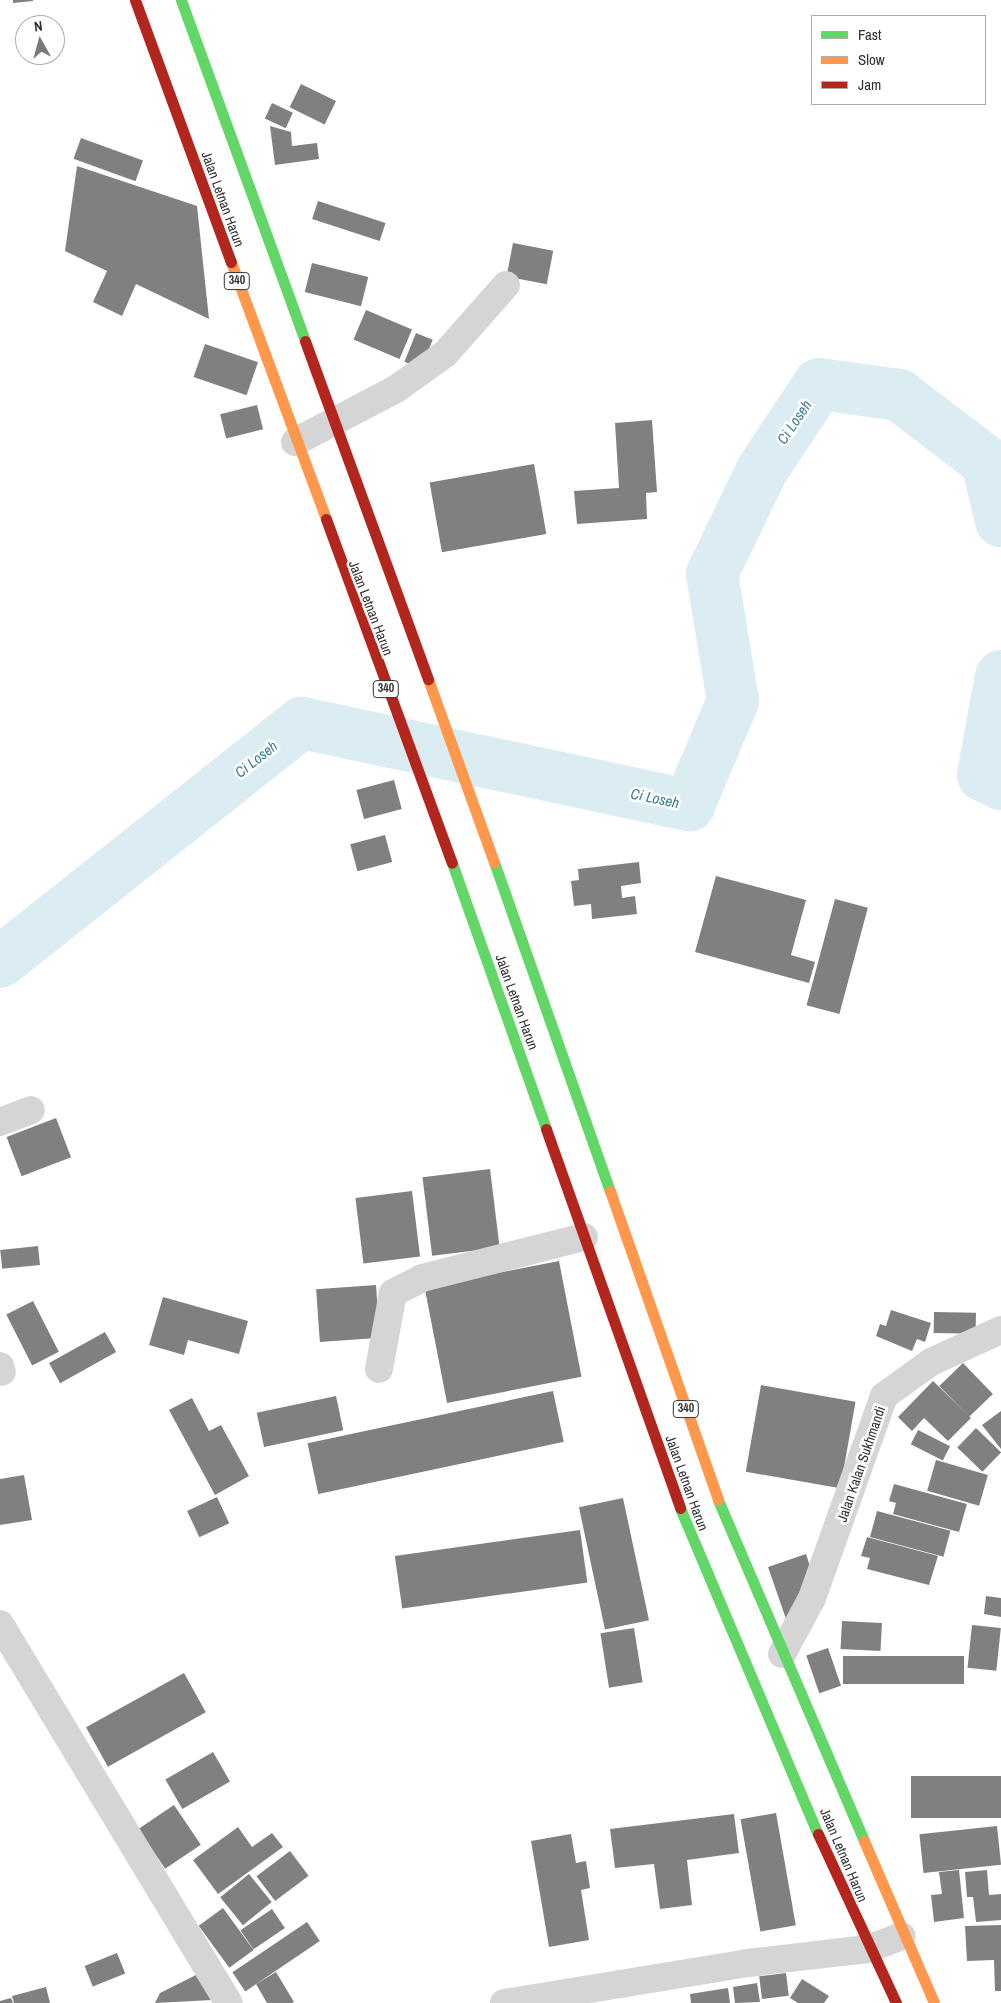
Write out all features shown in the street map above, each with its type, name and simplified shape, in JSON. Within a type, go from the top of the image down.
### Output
[{"type":"main road","name":"Jalan Letnan Harun","points":[[135,0],[338,563],[435,816],[696,1552],[868,1949],[896,2003]]},
{"type":"main road","name":"Jalan Letnan Harun","points":[[180,0],[377,548],[473,802],[730,1533],[902,1936],[935,2003]]},
{"type":"street","points":[[295,442],[333,426],[396,389],[445,354],[506,285]]},
{"type":"street","points":[[0,1122],[31,1110]]},
{"type":"street","points":[[379,1368],[393,1293],[422,1278],[584,1237]]},
{"type":"street","name":"Jalan Kalan Sukhmandi","points":[[782,1654],[812,1598],[884,1396],[931,1362],[1001,1330]]},
{"type":"street","points":[[0,1624],[229,2003]]},
{"type":"street","points":[[504,2003],[747,1962],[868,1949],[902,1936]]},
{"type":"building","points":[[13,0],[33,0],[33,1],[13,3]]},
{"type":"building","points":[[301,84],[336,101],[325,124],[290,107]]},
{"type":"building","points":[[272,103],[293,113],[286,128],[265,118]]},
{"type":"building","points":[[270,126],[291,132],[292,146],[317,143],[319,159],[275,165]]},
{"type":"building","points":[[81,138],[143,161],[135,181],[73,159]]},
{"type":"building","points":[[77,166],[197,206],[209,319],[136,284],[122,316],[93,302],[107,271],[65,251]]},
{"type":"building","points":[[318,201],[386,223],[380,241],[312,219]]},
{"type":"building","points":[[513,243],[553,251],[547,284],[507,276]]},
{"type":"building","points":[[312,263],[368,277],[361,306],[305,292]]},
{"type":"building","points":[[366,310],[412,330],[400,359],[353,339]]},
{"type":"building","points":[[416,333],[433,340],[421,368],[404,362]]},
{"type":"building","points":[[205,344],[258,362],[247,395],[194,377]]},
{"type":"building","points":[[257,405],[263,429],[226,438],[220,414]]},
{"type":"building","points":[[652,420],[657,492],[646,493],[647,519],[577,524],[574,491],[619,488],[615,423]]},
{"type":"building","points":[[534,464],[546,534],[442,552],[430,482]]},
{"type":"building","points":[[394,780],[402,809],[364,819],[356,790]]},
{"type":"building","points":[[385,835],[392,862],[357,871],[350,844]]},
{"type":"building","points":[[639,862],[641,883],[621,886],[622,898],[635,896],[637,914],[592,919],[591,904],[574,906],[571,881],[579,880],[578,869]]},
{"type":"building","points":[[716,876],[806,900],[791,955],[815,962],[809,983],[695,952]]},
{"type":"building","points":[[835,899],[868,908],[839,1014],[807,1005]]},
{"type":"building","points":[[56,1118],[71,1157],[22,1176],[7,1137]]},
{"type":"building","points":[[490,1169],[500,1247],[432,1256],[423,1177]]},
{"type":"building","points":[[412,1191],[420,1257],[363,1263],[355,1198]]},
{"type":"building","points":[[38,1246],[40,1265],[2,1269],[0,1250]]},
{"type":"building","points":[[559,1261],[582,1377],[447,1403],[425,1287]]},
{"type":"building","points":[[376,1285],[380,1338],[320,1342],[316,1289]]},
{"type":"building","points":[[163,1297],[248,1321],[239,1354],[188,1340],[184,1355],[149,1345]]},
{"type":"building","points":[[33,1301],[59,1352],[32,1365],[6,1315]]},
{"type":"building","points":[[891,1310],[931,1323],[925,1342],[917,1339],[912,1351],[876,1336],[880,1324],[886,1326]]},
{"type":"building","points":[[934,1312],[976,1313],[976,1334],[934,1333]]},
{"type":"building","points":[[105,1332],[116,1352],[60,1383],[49,1363]]},
{"type":"building","points":[[963,1363],[993,1394],[969,1417],[939,1386]]},
{"type":"building","points":[[933,1381],[971,1418],[948,1441],[924,1418],[912,1431],[898,1417]]},
{"type":"building","points":[[761,1385],[856,1402],[840,1488],[746,1472]]},
{"type":"building","points":[[553,1391],[564,1442],[318,1494],[307,1443]]},
{"type":"building","points":[[336,1396],[343,1430],[264,1447],[257,1413]]},
{"type":"building","points":[[192,1398],[209,1431],[221,1425],[249,1476],[215,1495],[169,1410]]},
{"type":"building","points":[[1001,1411],[1001,1449],[982,1425]]},
{"type":"building","points":[[976,1428],[1001,1452],[982,1472],[957,1447]]},
{"type":"building","points":[[918,1430],[950,1446],[943,1461],[911,1444]]},
{"type":"building","points":[[936,1460],[988,1475],[979,1506],[927,1491]]},
{"type":"building","points":[[24,1475],[32,1520],[0,1525],[0,1479]]},
{"type":"building","points":[[894,1484],[967,1504],[959,1532],[893,1514],[896,1503],[889,1501]]},
{"type":"building","points":[[217,1497],[229,1523],[199,1537],[187,1511]]},
{"type":"building","points":[[623,1498],[649,1620],[605,1630],[579,1507]]},
{"type":"building","points":[[877,1511],[950,1531],[943,1557],[870,1537]]},
{"type":"building","points":[[580,1530],[587,1582],[402,1609],[395,1556]]},
{"type":"building","points":[[867,1537],[938,1556],[929,1585],[867,1569],[870,1558],[861,1556]]},
{"type":"building","points":[[806,1554],[815,1582],[786,1619],[768,1567]]},
{"type":"building","points":[[986,1596],[1001,1598],[1001,1617],[984,1614]]},
{"type":"building","points":[[842,1621],[882,1623],[880,1651],[841,1649]]},
{"type":"building","points":[[972,1625],[1001,1628],[996,1671],[968,1668]]},
{"type":"building","points":[[634,1628],[643,1682],[609,1688],[600,1633]]},
{"type":"building","points":[[828,1648],[841,1686],[819,1693],[806,1655]]},
{"type":"building","points":[[843,1656],[964,1656],[964,1684],[843,1684]]},
{"type":"building","points":[[184,1673],[206,1712],[108,1767],[86,1727]]},
{"type":"building","points":[[213,1752],[230,1781],[182,1809],[165,1780]]},
{"type":"building","points":[[911,1776],[1001,1776],[1001,1818],[911,1818]]},
{"type":"building","points":[[174,1805],[201,1845],[165,1869],[138,1829]]},
{"type":"building","points":[[776,1813],[796,1925],[760,1932],[741,1819]]},
{"type":"building","points":[[734,1814],[739,1853],[687,1860],[692,1905],[660,1909],[654,1864],[615,1868],[610,1829]]},
{"type":"building","points":[[997,1826],[1001,1865],[924,1873],[919,1834]]},
{"type":"building","points":[[238,1827],[252,1847],[272,1833],[283,1847],[218,1894],[193,1860]]},
{"type":"building","points":[[571,1834],[576,1863],[586,1861],[590,1888],[581,1890],[589,1940],[549,1947],[531,1841]]},
{"type":"building","points":[[290,1851],[309,1876],[275,1901],[256,1876]]},
{"type":"building","points":[[959,1870],[964,1918],[934,1922],[931,1895],[942,1894],[939,1872]]},
{"type":"building","points":[[987,1870],[989,1895],[1001,1894],[1001,1920],[976,1922],[973,1897],[967,1897],[965,1872]]},
{"type":"building","points":[[249,1874],[272,1902],[243,1925],[220,1897]]},
{"type":"building","points":[[223,1908],[254,1950],[229,1968],[199,1926]]},
{"type":"building","points":[[272,1909],[285,1928],[253,1949],[240,1930]]},
{"type":"building","points":[[307,1922],[320,1941],[245,1991],[232,1972]]},
{"type":"building","points":[[1001,1925],[1001,1991],[995,1991],[994,1960],[967,1961],[965,1926]]},
{"type":"building","points":[[117,1953],[125,1973],[93,1987],[85,1966]]},
{"type":"building","points":[[276,1972],[294,2002],[267,2003],[256,1984]]},
{"type":"building","points":[[786,1973],[789,1996],[762,1999],[759,1976]]},
{"type":"building","points":[[198,1974],[212,2000],[155,2003],[160,1993]]},
{"type":"building","points":[[802,1979],[829,1996],[824,2003],[798,2003],[790,1998]]},
{"type":"building","points":[[757,1983],[760,2002],[735,2003],[733,1987]]},
{"type":"building","points":[[46,1987],[50,2003],[14,2003],[12,1996]]},
{"type":"building","points":[[728,1988],[730,2003],[691,2003],[690,1994]]},
{"type":"building","points":[[11,1998],[13,2003],[0,2003],[0,2001]]},
{"type":"waterway","name":"Ci Loseh","points":[[0,962],[302,723],[689,805],[733,701],[712,574],[762,470],[819,384],[899,395],[987,462],[1001,521]]},
{"type":"waterway","name":"Ci Loseh","points":[[1001,676],[983,775],[1001,784]]},
{"type":"traffic: fast","points":[[181,0],[305,341]]},
{"type":"traffic: fast","points":[[494,862],[610,1191]]},
{"type":"traffic: fast","points":[[452,863],[546,1129]]},
{"type":"traffic: fast","points":[[718,1500],[864,1841]]},
{"type":"traffic: fast","points":[[680,1508],[818,1834]]},
{"type":"traffic: slow","points":[[231,262],[326,519]]},
{"type":"traffic: slow","points":[[428,679],[494,862]]},
{"type":"traffic: slow","points":[[610,1191],[718,1500]]},
{"type":"traffic: slow","points":[[864,1841],[934,2003]]},
{"type":"traffic: jam","points":[[135,0],[231,262]]},
{"type":"traffic: jam","points":[[305,341],[428,679]]},
{"type":"traffic: jam","points":[[326,519],[452,863]]},
{"type":"traffic: jam","points":[[546,1129],[680,1508]]},
{"type":"traffic: jam","points":[[818,1834],[896,2003]]}]
